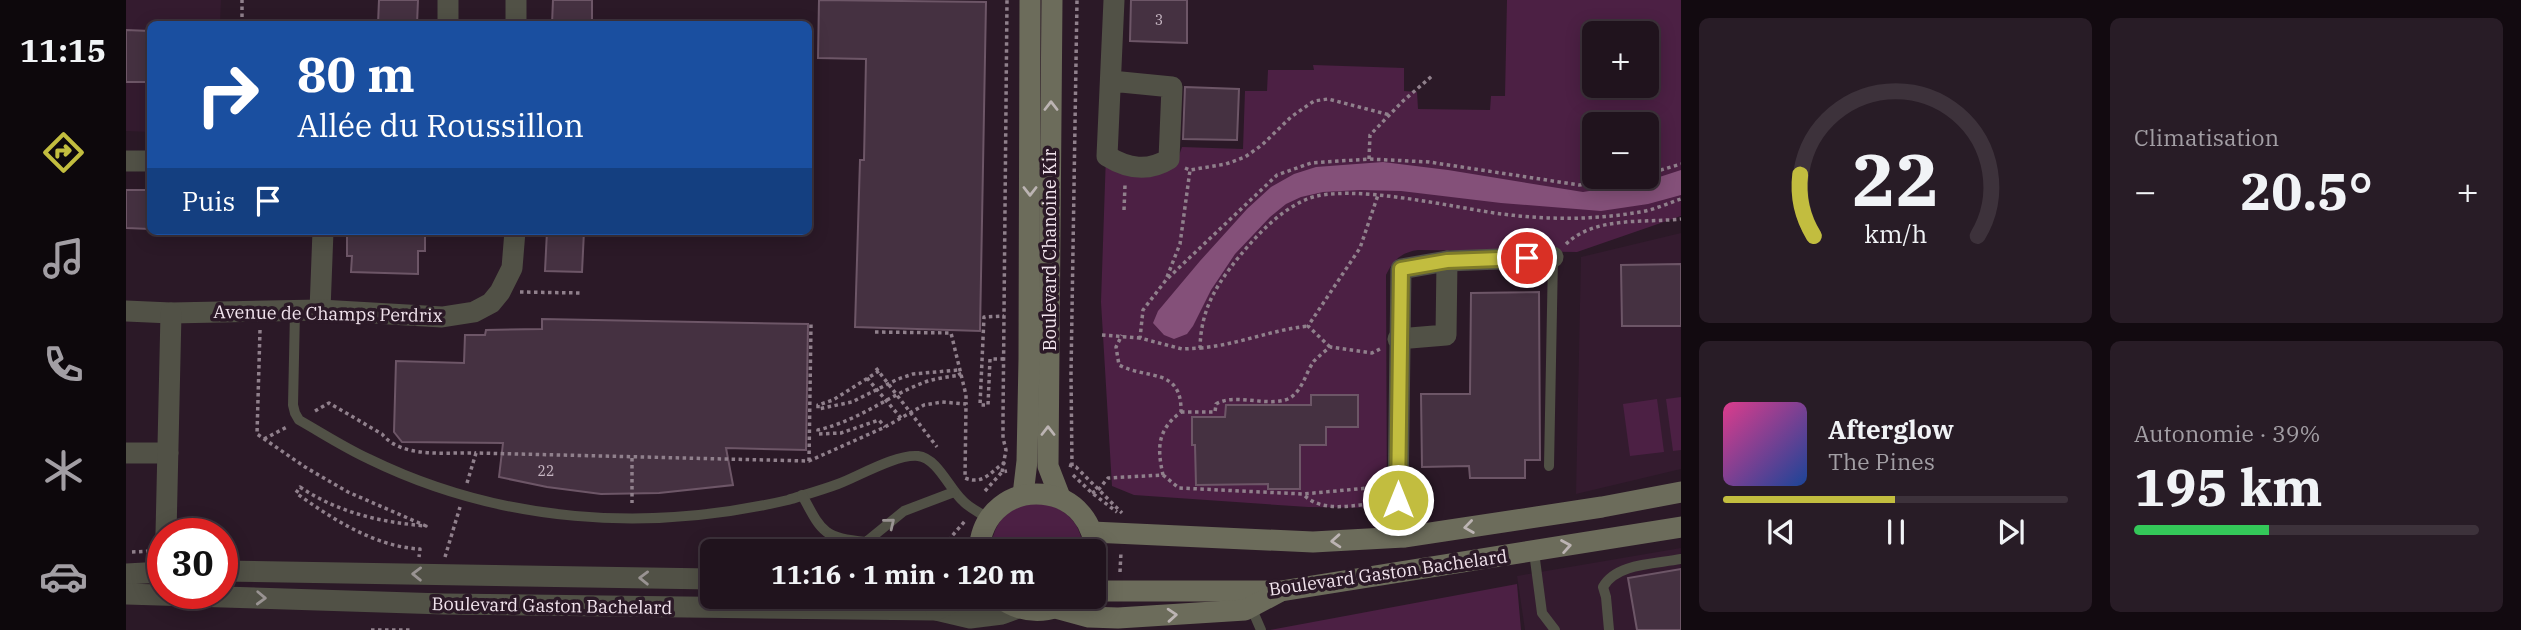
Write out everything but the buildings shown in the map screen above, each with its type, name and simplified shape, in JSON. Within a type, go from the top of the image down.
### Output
[{"type":"main road","name":"Boulevard Chanoine Kir","points":[[1023,495],[1027,461],[1030,359],[1030,0]]},
{"type":"main road","name":"Boulevard Chanoine Kir","points":[[1052,0],[1048,466],[1060,497]]},
{"type":"main road","name":"Boulevard Gaston Bachelard","points":[[1092,532],[1313,542],[1404,537],[1602,508],[1681,492]]},
{"type":"main road","points":[[979,539],[988,518],[1009,500],[1023,495],[1044,494],[1060,497],[1078,510],[1094,539]]},
{"type":"main road","name":"Boulevard Gaston Bachelard","points":[[1106,591],[1281,591],[1681,527]]},
{"type":"main road","points":[[1080,609],[1089,618],[1135,618],[1245,610],[1281,591]]},
{"type":"main road","points":[[1024,609],[1043,609]]},
{"type":"street","points":[[448,0],[448,21]]},
{"type":"street","points":[[516,0],[516,21]]},
{"type":"street","points":[[1111,81],[1172,87],[1169,159],[1158,166],[1142,168],[1125,167],[1107,156],[1114,0]]},
{"type":"street","points":[[126,161],[147,161]]},
{"type":"street","points":[[320,310],[323,235]]},
{"type":"street","name":"Avenue de Champs Perdrix","points":[[126,311],[171,313],[320,310],[442,317],[474,312],[491,303],[500,292],[512,268],[515,235]]},
{"type":"street","points":[[1404,537],[1398,493],[1401,269],[1447,261],[1553,257]]},
{"type":"street","points":[[1398,339],[1446,334],[1447,261]]},
{"type":"street","points":[[166,518],[171,313]]},
{"type":"street","points":[[126,453],[167,453]]},
{"type":"street","name":"Boulevard Gaston Bachelard","points":[[238,571],[700,579]]},
{"type":"street","points":[[126,574],[147,573]]},
{"type":"street","name":"Boulevard Gaston Bachelard","points":[[126,594],[147,594]]},
{"type":"street","name":"Boulevard Gaston Bachelard","points":[[238,597],[434,604],[936,610],[970,618],[1002,614],[1015,609]]},
{"type":"lane","points":[[1549,466],[1553,257]]},
{"type":"lane","points":[[295,311],[293,405],[299,420],[368,459],[463,496],[529,511],[578,518],[679,517],[729,512],[802,495],[837,485],[903,458],[919,456],[931,462],[964,503],[988,518]]},
{"type":"lane","points":[[802,495],[817,523],[827,533],[839,540],[866,542],[904,511],[954,492]]},
{"type":"lane","points":[[1534,552],[1542,613],[1555,630]]},
{"type":"lane","points":[[1609,630],[1603,587],[1607,579],[1620,570],[1681,559]]},
{"type":"lane","points":[[1251,607],[1261,630]]},
{"type":"path","points":[[242,0],[242,21]]},
{"type":"path","points":[[1002,472],[1006,450],[1003,438],[1007,0]]},
{"type":"path","points":[[1074,475],[1071,445],[1071,374],[1077,0]]},
{"type":"path","points":[[1369,159],[1370,135],[1432,76]]},
{"type":"path","points":[[1169,159],[1190,170],[1226,164],[1245,157],[1314,101],[1328,99],[1390,115]]},
{"type":"path","points":[[1140,338],[1143,310],[1166,279],[1277,175],[1311,163],[1369,159],[1429,162],[1582,185]]},
{"type":"path","points":[[1659,170],[1681,164]]},
{"type":"path","points":[[1124,211],[1125,167]]},
{"type":"path","points":[[1166,279],[1180,244],[1190,170]]},
{"type":"path","points":[[1308,326],[1360,248],[1378,195]]},
{"type":"path","points":[[1200,348],[1203,316],[1210,298],[1229,269],[1269,225],[1288,209],[1309,198],[1378,195],[1504,214],[1590,219],[1643,212],[1681,199]]},
{"type":"path","points":[[1590,219],[1592,228]]},
{"type":"path","points":[[1553,257],[1576,235],[1592,228],[1681,219]]},
{"type":"path","points":[[538,293],[581,293]]},
{"type":"path","points":[[261,311],[257,434],[348,492],[426,526],[365,517],[335,507],[300,487],[296,493],[341,523],[400,547],[420,549],[418,574]]},
{"type":"path","points":[[1004,316],[984,317],[980,405],[988,405],[990,359],[1004,359]]},
{"type":"path","points":[[809,461],[811,324]]},
{"type":"path","points":[[1102,335],[1140,338],[1182,349],[1233,344],[1281,328],[1308,326],[1330,347],[1372,353],[1398,339]]},
{"type":"path","points":[[875,332],[951,333],[966,404]]},
{"type":"path","points":[[1122,335],[1116,347],[1119,365],[1128,370],[1165,378],[1174,384],[1179,393],[1181,412]]},
{"type":"path","points":[[1330,347],[1315,360],[1295,394],[1286,400],[1224,400],[1216,404],[1215,412],[1181,412],[1169,421],[1159,443],[1163,475],[1178,488],[1303,494],[1398,493]]},
{"type":"path","points":[[885,427],[879,420],[842,433],[818,434],[818,430],[859,416],[898,395],[930,381],[960,375],[958,370],[913,374],[889,383],[852,402],[818,409],[818,405],[833,400],[878,369],[889,383],[898,395],[912,412]]},
{"type":"path","points":[[867,378],[901,418]]},
{"type":"path","points":[[264,439],[329,403],[382,435],[388,442],[409,451],[476,453]]},
{"type":"path","points":[[632,458],[632,519]]},
{"type":"path","points":[[1060,497],[1092,493],[1108,478],[1163,475]]},
{"type":"path","points":[[1303,494],[1314,503],[1340,507],[1398,493]]},
{"type":"path","points":[[446,549],[456,518]]},
{"type":"path","points":[[371,630],[412,630]]},
{"type":"shaded area","points":[[126,0],[221,0],[220,21],[147,21],[147,132],[126,131]]},
{"type":"shaded area","points":[[1507,0],[1681,0],[1681,216],[1577,252],[1418,250],[1395,261],[1386,275],[1387,508],[1308,507],[1134,495],[1112,486],[1101,302],[1106,154],[1176,164],[1182,147],[1243,149],[1245,91],[1267,91],[1268,70],[1314,70],[1313,65],[1404,68],[1404,91],[1417,92],[1418,109],[1490,110],[1491,96],[1505,96]]},
{"type":"shaded area","points":[[1383,162],[1583,192],[1601,189],[1659,189],[1659,177],[1681,170],[1681,195],[1648,204],[1601,211],[1401,191],[1323,192],[1301,197],[1286,204],[1270,217],[1235,254],[1187,334],[1174,339],[1164,335],[1153,323],[1158,311],[1247,209],[1271,187],[1294,174],[1316,167]]},
{"type":"shaded area","points":[[1681,233],[1681,469],[1576,494],[1581,257]]},
{"type":"shaded area","points":[[1681,397],[1681,450],[1673,451],[1666,399]]},
{"type":"shaded area","points":[[1657,399],[1664,452],[1630,456],[1623,404]]},
{"type":"shaded area","points":[[1039,502],[1065,513],[1076,525],[1082,539],[992,539],[1004,516],[1028,504]]},
{"type":"shaded area","points":[[1681,548],[1681,630],[1525,630],[1517,576]]},
{"type":"shaded area","points":[[1517,584],[1521,630],[1270,630]]},
{"type":"route","points":[[1398,500],[1401,269],[1447,261],[1527,258]]}]
